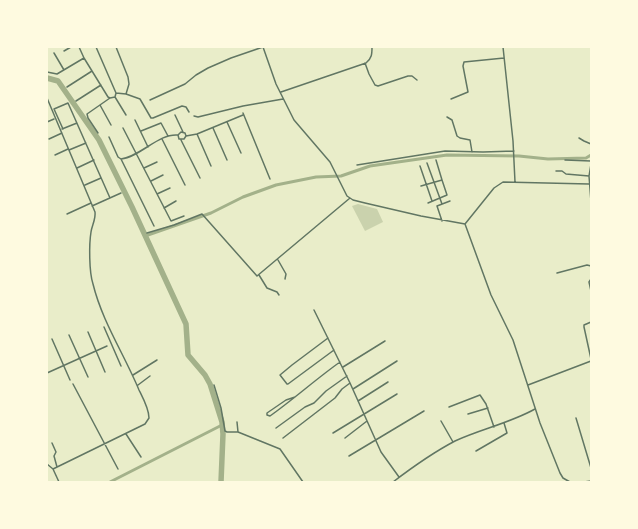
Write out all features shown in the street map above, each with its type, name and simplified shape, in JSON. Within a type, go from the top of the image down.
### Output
[{"type":"street","points":[[64,51],[71,47]]},
{"type":"street","points":[[79,47],[84,58],[110,98]]},
{"type":"street","points":[[96,47],[116,93],[115,97],[126,115]]},
{"type":"street","points":[[116,47],[128,78],[129,84],[126,94]]},
{"type":"street","points":[[150,100],[185,84],[208,68],[263,47],[282,92],[283,99],[294,120],[330,162],[337,174],[344,192],[350,198],[442,221],[465,224]]},
{"type":"street","points":[[282,92],[365,63],[370,60],[372,47]]},
{"type":"street","points":[[503,47],[514,152],[515,182]]},
{"type":"street","points":[[54,53],[64,70]]},
{"type":"street","points":[[47,72],[55,74],[84,58]]},
{"type":"street","points":[[451,99],[468,92],[464,62],[504,58]]},
{"type":"street","points":[[365,63],[368,74],[375,85],[378,86],[408,76],[412,76],[417,80]]},
{"type":"street","points":[[67,87],[92,71]]},
{"type":"street","points":[[76,101],[101,85]]},
{"type":"street","points":[[116,93],[126,94],[140,99],[150,117],[153,118],[182,106],[186,107],[189,112]]},
{"type":"street","points":[[98,133],[87,115],[110,98],[115,97]]},
{"type":"street","points":[[47,98],[96,216],[91,233],[90,274],[96,294],[116,342],[133,375],[150,418],[145,424],[126,434],[53,469]]},
{"type":"street","points":[[194,116],[198,117],[283,99]]},
{"type":"street","points":[[63,129],[54,109],[67,103],[110,198]]},
{"type":"street","points":[[100,106],[111,125]]},
{"type":"street","points":[[175,114],[186,136]]},
{"type":"street","points":[[182,140],[186,136],[197,134],[213,128],[243,114],[270,179]]},
{"type":"street","points":[[447,117],[452,120],[457,136],[470,140],[472,152]]},
{"type":"street","points":[[47,122],[55,118]]},
{"type":"street","points":[[135,120],[148,147]]},
{"type":"street","points":[[227,122],[241,153]]},
{"type":"street","points":[[60,130],[77,123]]},
{"type":"street","points":[[141,131],[161,123],[168,136]]},
{"type":"street","points":[[123,128],[170,221],[184,216]]},
{"type":"street","points":[[213,128],[227,160]]},
{"type":"street","points":[[121,159],[136,153],[168,136],[183,132]]},
{"type":"street","points":[[49,139],[62,133]]},
{"type":"street","points":[[178,134],[179,139],[182,140],[200,178]]},
{"type":"street","points":[[197,134],[211,166]]},
{"type":"street","points":[[109,137],[154,226]]},
{"type":"street","points":[[579,138],[584,142],[591,144]]},
{"type":"street","points":[[162,139],[185,185]]},
{"type":"street","points":[[55,155],[86,143]]},
{"type":"street","points":[[357,165],[445,151],[514,152]]},
{"type":"street","points":[[77,168],[94,160]]},
{"type":"street","points":[[428,203],[446,196],[447,194],[436,160]]},
{"type":"street","points":[[565,160],[591,161]]},
{"type":"street","points":[[144,168],[157,162]]},
{"type":"street","points":[[427,163],[442,204]]},
{"type":"street","points":[[591,164],[589,176],[591,202]]},
{"type":"street","points":[[420,166],[432,201]]},
{"type":"street","points":[[556,171],[562,171],[566,174],[589,176]]},
{"type":"street","points":[[151,181],[163,175]]},
{"type":"street","points":[[84,186],[101,178]]},
{"type":"street","points":[[421,186],[442,180]]},
{"type":"street","points":[[465,224],[497,185],[506,182],[589,184]]},
{"type":"street","points":[[157,194],[170,188]]},
{"type":"street","points":[[67,214],[110,198],[121,192]]},
{"type":"street","points":[[259,275],[350,198]]},
{"type":"street","points":[[164,208],[176,201]]},
{"type":"street","points":[[442,221],[437,207],[438,205],[450,201]]},
{"type":"street","points":[[147,233],[203,215],[255,275],[259,275],[267,288],[280,295]]},
{"type":"street","points":[[465,224],[491,294],[513,340],[535,409],[560,473],[563,478],[570,482]]},
{"type":"street","points":[[278,260],[286,274],[285,279]]},
{"type":"street","points":[[557,273],[591,266]]},
{"type":"street","points":[[591,279],[589,282],[591,291]]},
{"type":"street","points":[[314,310],[347,376],[384,457],[399,477]]},
{"type":"street","points":[[527,385],[591,360],[584,327],[584,325],[591,322]]},
{"type":"street","points":[[104,327],[121,366]]},
{"type":"street","points":[[88,332],[105,372]]},
{"type":"street","points":[[69,335],[88,377]]},
{"type":"street","points":[[328,338],[280,375],[288,384],[334,350]]},
{"type":"street","points":[[52,339],[70,380]]},
{"type":"street","points":[[342,367],[386,341]]},
{"type":"street","points":[[111,344],[116,342]]},
{"type":"street","points":[[47,373],[107,346]]},
{"type":"street","points":[[133,375],[157,360]]},
{"type":"street","points":[[353,389],[397,361]]},
{"type":"street","points":[[294,397],[286,400],[269,411],[267,414],[268,416],[270,416],[294,397],[313,381],[340,362]]},
{"type":"street","points":[[137,386],[150,376]]},
{"type":"street","points":[[276,428],[305,407],[314,403],[326,391],[347,376]]},
{"type":"street","points":[[358,401],[388,382]]},
{"type":"street","points":[[283,438],[335,398],[342,389],[350,383]]},
{"type":"street","points":[[73,384],[118,469]]},
{"type":"street","points":[[214,385],[223,413],[225,430],[227,432],[238,432],[280,450],[303,482]]},
{"type":"street","points":[[333,433],[397,394]]},
{"type":"street","points":[[449,407],[480,395],[488,408],[494,427]]},
{"type":"street","points":[[468,414],[488,408]]},
{"type":"street","points":[[393,482],[453,442],[523,416],[535,409]]},
{"type":"street","points":[[349,456],[424,411]]},
{"type":"street","points":[[576,418],[591,468]]},
{"type":"street","points":[[345,438],[367,421]]},
{"type":"street","points":[[441,421],[453,442]]},
{"type":"street","points":[[237,422],[238,432]]},
{"type":"street","points":[[476,451],[506,433],[504,423]]},
{"type":"street","points":[[126,434],[141,457]]},
{"type":"street","points":[[52,442],[56,452],[54,456],[56,468]]},
{"type":"street","points":[[47,464],[53,469],[59,482]]},
{"type":"street","points":[[584,482],[591,480]]},
{"type":"green space","points":[[358,204],[377,209],[383,222],[365,231],[352,206]]},
{"type":"waterway","points":[[47,78],[58,81],[99,140],[186,324],[188,355],[205,375],[210,384],[222,422],[221,482]]},
{"type":"waterway","points":[[145,236],[211,213],[243,197],[276,185],[316,177],[341,176],[370,166],[447,155],[519,156],[548,159],[586,158],[591,155]]},
{"type":"waterway","points":[[110,482],[222,425]]}]
